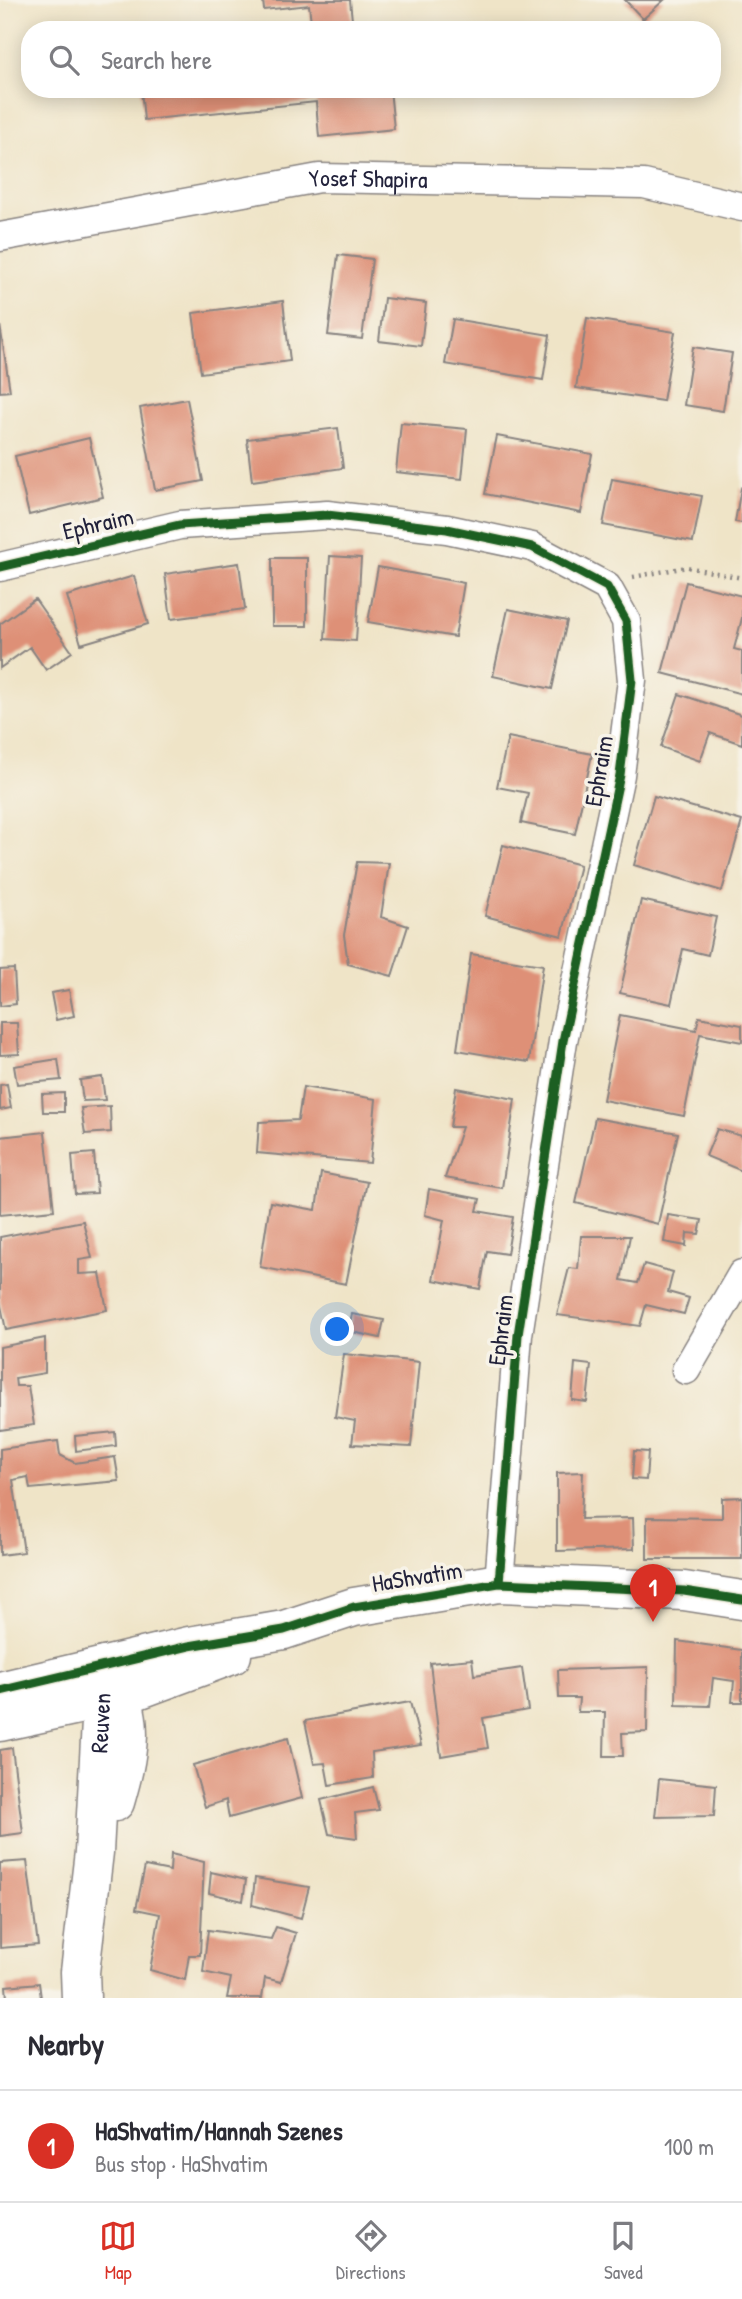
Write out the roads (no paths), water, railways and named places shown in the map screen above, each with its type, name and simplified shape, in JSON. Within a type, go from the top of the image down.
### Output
[{"type":"street","name":"Yosef Shapira","points":[[0,237],[319,178],[644,184],[742,207]]},
{"type":"street","name":"Ephraim","points":[[0,567],[180,525],[327,515],[447,529],[532,547],[607,587],[626,621],[632,680],[620,775],[563,1041],[518,1335],[499,1583]]},
{"type":"street","points":[[686,1370],[742,1274]]},
{"type":"street","name":"HaShvatim","points":[[110,1687],[189,1646],[284,1630],[354,1607],[499,1583],[684,1591],[742,1600]]},
{"type":"street","points":[[14,1719],[110,1687],[208,1665],[284,1630]]},
{"type":"street","points":[[14,1719],[60,1732],[113,1767],[161,1702],[208,1665]]},
{"type":"street","points":[[0,1691],[110,1687]]},
{"type":"street","name":"Reuven","points":[[81,1998],[80,1972],[94,1852],[114,1806],[113,1767],[128,1721],[110,1687]]},
{"type":"place","name":"HaShvatim/Hannah Szenes","points":[[653,1622]]}]
